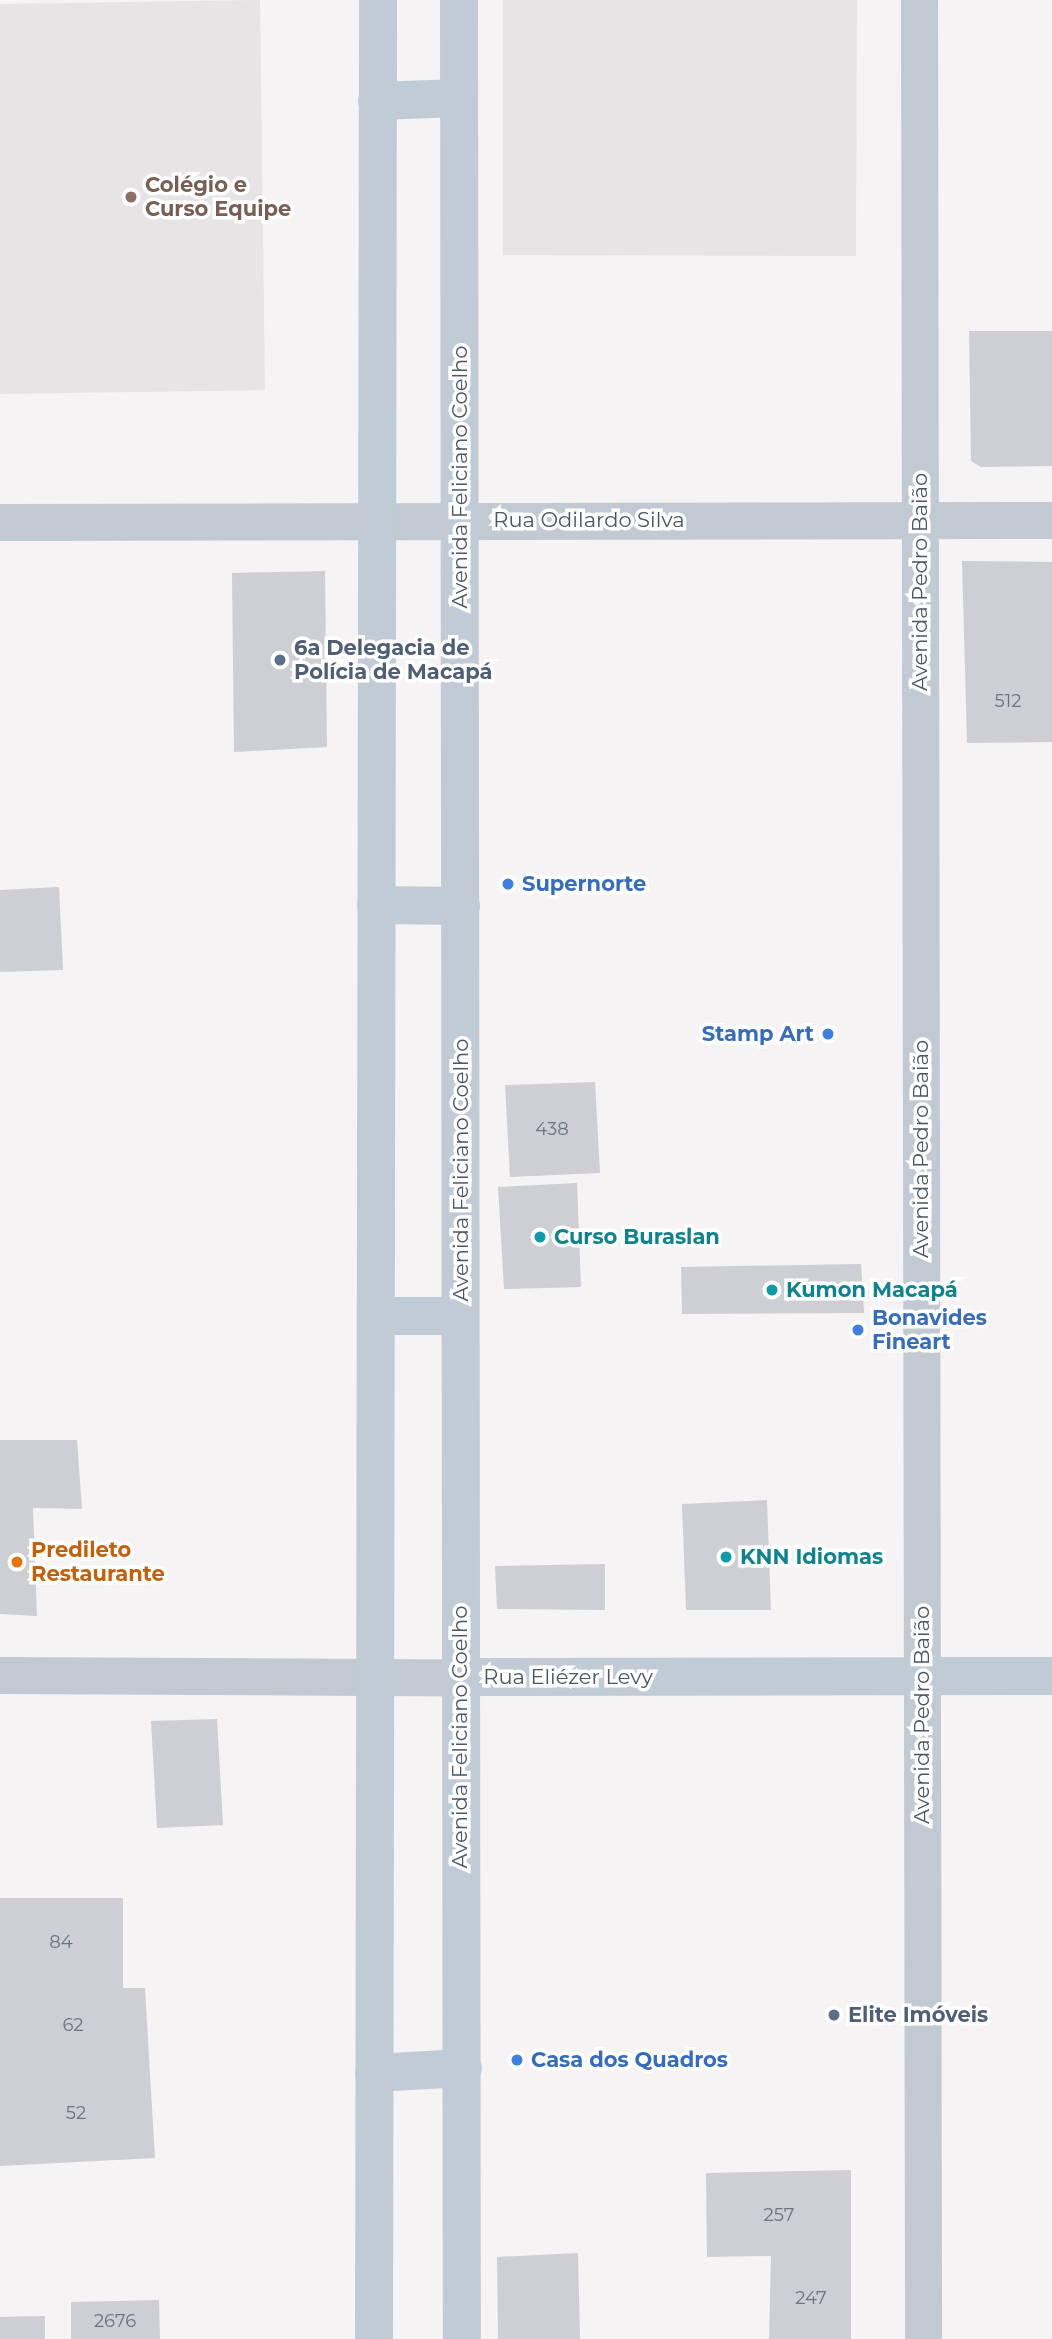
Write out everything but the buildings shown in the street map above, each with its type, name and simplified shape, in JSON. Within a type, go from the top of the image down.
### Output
[{"type":"street","points":[[374,2339],[378,0]]},
{"type":"street","name":"Avenida Feliciano Coelho","points":[[459,0],[461,906],[458,1677],[463,2068],[462,2339]]},
{"type":"street","name":"Avenida Pedro Baião","points":[[919,0],[923,2339]]},
{"type":"street","points":[[377,101],[459,98]]},
{"type":"street","name":"Rua Odilardo Silva","points":[[0,522],[1052,520]]},
{"type":"street","points":[[376,905],[461,906]]},
{"type":"street","points":[[376,1317],[460,1316]]},
{"type":"street","name":"Rua Eliézer Levy","points":[[0,1675],[376,1679],[1052,1676]]},
{"type":"street","points":[[374,2073],[463,2068]]},
{"type":"shaded area","name":"Colégio e Curso Equipe","points":[[260,0],[265,390],[0,394],[0,4]]},
{"type":"shaded area","points":[[503,0],[857,0],[856,256],[503,255]]},
{"type":"place","name":"Colégio e Curso Equipe","points":[[131,197]]},
{"type":"place","name":"6a Delegacia de Polícia de Macapá","points":[[280,660]]},
{"type":"place","name":"Supernorte","points":[[508,884]]},
{"type":"place","name":"Stamp Art","points":[[828,1034]]},
{"type":"place","name":"Curso Buraslan","points":[[540,1237]]},
{"type":"place","name":"Kumon Macapá","points":[[772,1290]]},
{"type":"place","name":"Bonavides Fineart","points":[[858,1330]]},
{"type":"place","name":"KNN Idiomas","points":[[726,1557]]},
{"type":"place","name":"Predileto Restaurante","points":[[17,1562]]},
{"type":"place","name":"Elite Imóveis","points":[[834,2015]]},
{"type":"place","name":"Casa dos Quadros","points":[[517,2060]]}]
